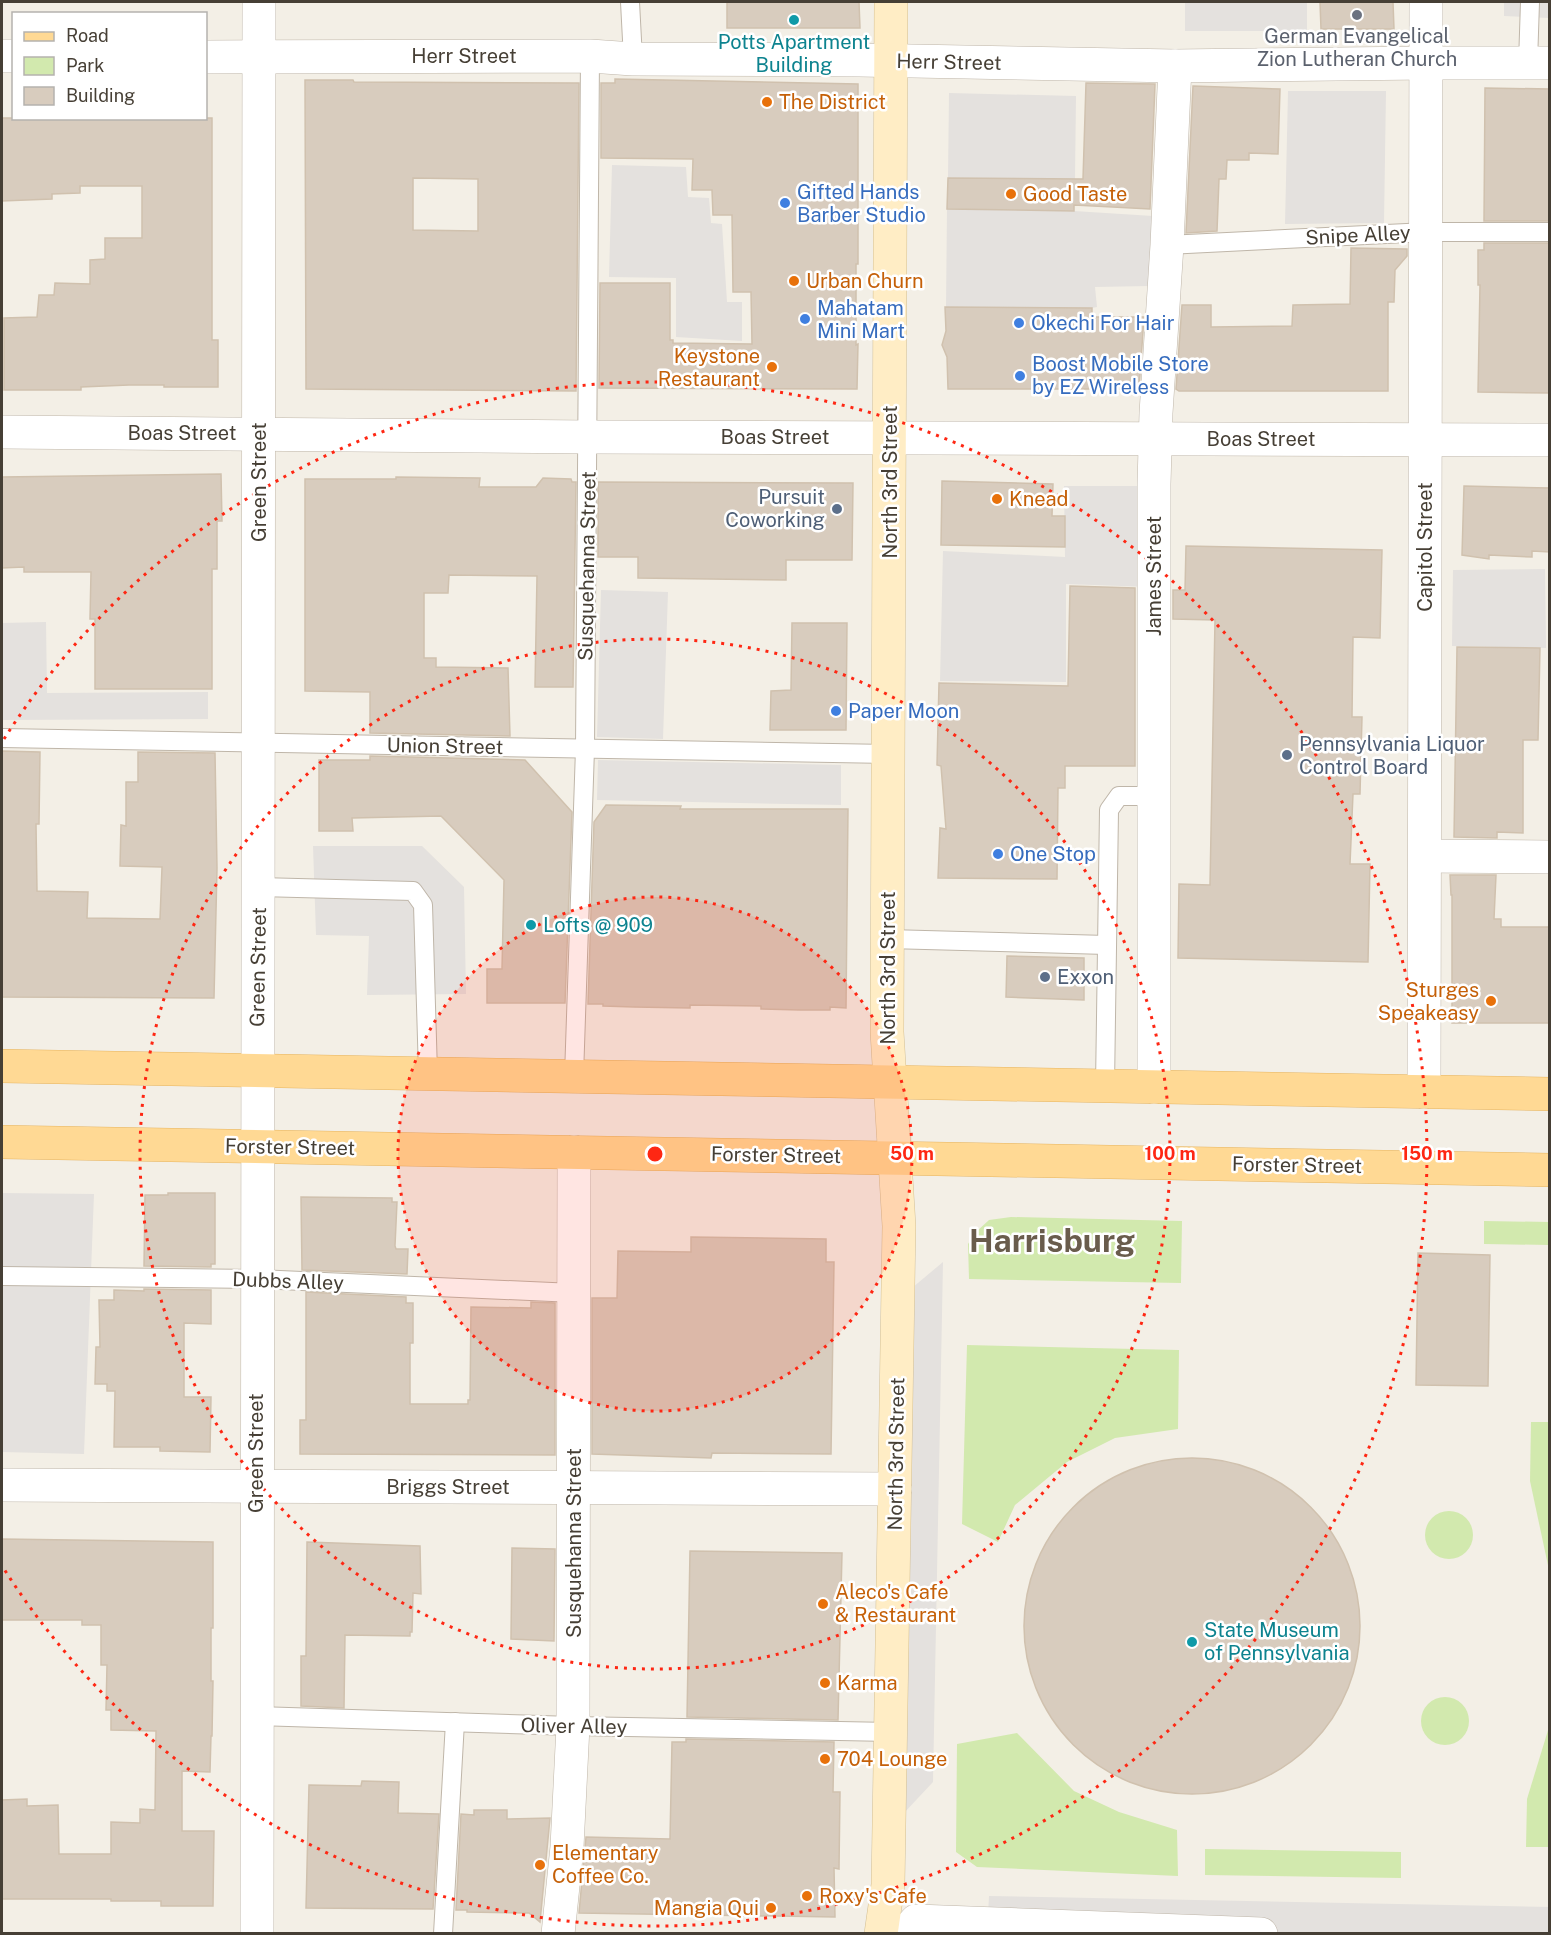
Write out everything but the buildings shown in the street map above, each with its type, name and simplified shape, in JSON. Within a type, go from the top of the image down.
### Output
[{"type":"main road","name":"North 3rd Street","points":[[881,1934],[888,1885],[899,1226],[887,1032],[891,2]]},
{"type":"main road","points":[[2,1066],[1550,1094]]},
{"type":"main road","name":"Forster Street","points":[[2,1142],[1550,1170]]},
{"type":"street","name":"Green Street","points":[[257,1934],[259,2]]},
{"type":"street","name":"Capitol Street","points":[[1424,1092],[1426,2]]},
{"type":"street","name":"Herr Street","points":[[207,57],[590,56],[633,59],[891,60],[1175,66],[1539,63]]},
{"type":"street","name":"James Street","points":[[1154,1087],[1156,438],[1175,66]]},
{"type":"street","name":"Boas Street","points":[[2,432],[589,437],[1550,440]]},
{"type":"street","points":[[1425,856],[1550,857]]},
{"type":"street","name":"Susquehanna Street","points":[[558,1934],[567,1847],[573,1726],[574,1152]]},
{"type":"street","name":"Briggs Street","points":[[2,1485],[895,1489]]},
{"type":"street","points":[[904,1934],[916,1922],[1261,1934]]},
{"type":"lane","points":[[630,2],[633,59]]},
{"type":"lane","points":[[1530,2],[1539,63]]},
{"type":"lane","name":"Susquehanna Street","points":[[574,1076],[585,749],[590,56]]},
{"type":"lane","name":"Snipe Alley","points":[[1167,245],[1427,232],[1550,232]]},
{"type":"lane","name":"Union Street","points":[[2,738],[889,754]]},
{"type":"lane","points":[[1105,1086],[1109,810],[1119,796],[1154,796]]},
{"type":"lane","points":[[259,886],[413,891],[423,905],[428,1073]]},
{"type":"lane","points":[[888,939],[1107,945]]},
{"type":"lane","name":"Dubbs Alley","points":[[2,1276],[257,1280],[574,1293]]},
{"type":"lane","name":"Oliver Alley","points":[[257,1716],[573,1726],[891,1732]]},
{"type":"lane","points":[[443,1934],[455,1722]]},
{"type":"green space","points":[[1011,1217],[1182,1221],[1181,1283],[969,1279],[968,1244],[976,1232],[989,1220]]},
{"type":"green space","points":[[1484,1221],[1549,1222],[1549,1245],[1484,1244]]},
{"type":"green space","points":[[967,1345],[1179,1350],[1178,1429],[1115,1438],[1067,1462],[1015,1505],[998,1542],[962,1524]]},
{"type":"green space","points":[[1531,1422],[1549,1422],[1549,1570],[1530,1481]]},
{"type":"green space","points":[[1444,1511],[1454,1511],[1466,1518],[1473,1530],[1473,1540],[1466,1552],[1454,1559],[1444,1559],[1429,1548],[1425,1540],[1425,1530],[1436,1515]]},
{"type":"green space","points":[[1445,1697],[1462,1704],[1469,1721],[1462,1738],[1445,1745],[1428,1738],[1421,1721],[1428,1704]]},
{"type":"green space","points":[[1549,1727],[1549,1847],[1526,1847],[1527,1799]]},
{"type":"green space","points":[[1017,1733],[1074,1791],[1119,1812],[1177,1830],[1178,1876],[977,1867],[956,1852],[957,1744]]},
{"type":"green space","points":[[1205,1849],[1401,1852],[1401,1878],[1205,1875]]},
{"type":"shaded area","points":[[1185,2],[1307,2],[1307,31],[1185,31]]},
{"type":"shaded area","points":[[1504,2],[1549,2],[1549,18],[1504,16]]},
{"type":"shaded area","points":[[1288,91],[1386,91],[1384,223],[1285,224]]},
{"type":"shaded area","points":[[949,93],[1076,96],[1075,179],[948,178]]},
{"type":"shaded area","points":[[612,165],[686,167],[688,197],[709,198],[711,223],[722,224],[727,302],[742,302],[742,341],[676,337],[676,278],[609,277]]},
{"type":"shaded area","points":[[947,209],[1074,211],[1153,216],[1149,286],[1095,287],[1097,307],[1092,308],[946,307]]},
{"type":"shaded area","points":[[1064,486],[1147,486],[1149,587],[1066,584],[1066,682],[940,681],[943,551],[1065,557]]},
{"type":"shaded area","points":[[1545,569],[1546,648],[1452,646],[1453,570]]},
{"type":"shaded area","points":[[601,590],[668,592],[663,739],[597,737]]},
{"type":"shaded area","points":[[46,622],[47,693],[208,692],[208,719],[2,720],[2,623]]},
{"type":"shaded area","points":[[598,760],[841,765],[841,805],[597,800]]},
{"type":"shaded area","points":[[313,846],[422,846],[464,887],[466,994],[367,995],[369,936],[316,935]]},
{"type":"shaded area","points":[[2,1193],[94,1194],[84,1454],[2,1452]]},
{"type":"shaded area","points":[[943,1262],[933,1782],[903,1814],[912,1288]]},
{"type":"shaded area","points":[[989,1896],[1550,1907],[1549,1934],[987,1934]]},
{"type":"place","name":"German Evangelical Zion Lutheran Church","points":[[1357,15]]},
{"type":"place","name":"Potts Apartment Building","points":[[794,20]]},
{"type":"place","name":"The District","points":[[767,102]]},
{"type":"place","name":"Good Taste","points":[[1011,194]]},
{"type":"place","name":"Gifted Hands Barber Studio","points":[[785,203]]},
{"type":"place","name":"Urban Churn","points":[[794,281]]},
{"type":"place","name":"Mahatam Mini Mart","points":[[805,319]]},
{"type":"place","name":"Okechi For Hair","points":[[1019,323]]},
{"type":"place","name":"Keystone Restaurant","points":[[772,367]]},
{"type":"place","name":"Boost Mobile Store by EZ Wireless","points":[[1020,376]]},
{"type":"place","name":"Knead","points":[[997,499]]},
{"type":"place","name":"Pursuit Coworking","points":[[837,509]]},
{"type":"place","name":"Paper Moon","points":[[836,711]]},
{"type":"place","name":"Pennsylvania Liquor Control Board","points":[[1287,755]]},
{"type":"place","name":"One Stop","points":[[998,854]]},
{"type":"place","name":"Lofts @ 909","points":[[531,925]]},
{"type":"place","name":"Exxon","points":[[1045,977]]},
{"type":"place","name":"Sturges Speakeasy","points":[[1491,1001]]},
{"type":"place","name":"Aleco's Cafe & Restaurant","points":[[823,1604]]},
{"type":"place","name":"State Museum of Pennsylvania","points":[[1192,1642]]},
{"type":"place","name":"Karma","points":[[825,1683]]},
{"type":"place","name":"704 Lounge","points":[[825,1759]]},
{"type":"place","name":"Elementary Coffee Co.","points":[[540,1865]]},
{"type":"place","name":"Roxy's Cafe","points":[[807,1896]]},
{"type":"place","name":"Mangia Qui","points":[[771,1908]]},
{"type":"district","name":"Harrisburg","points":[[1052,1241]]}]
